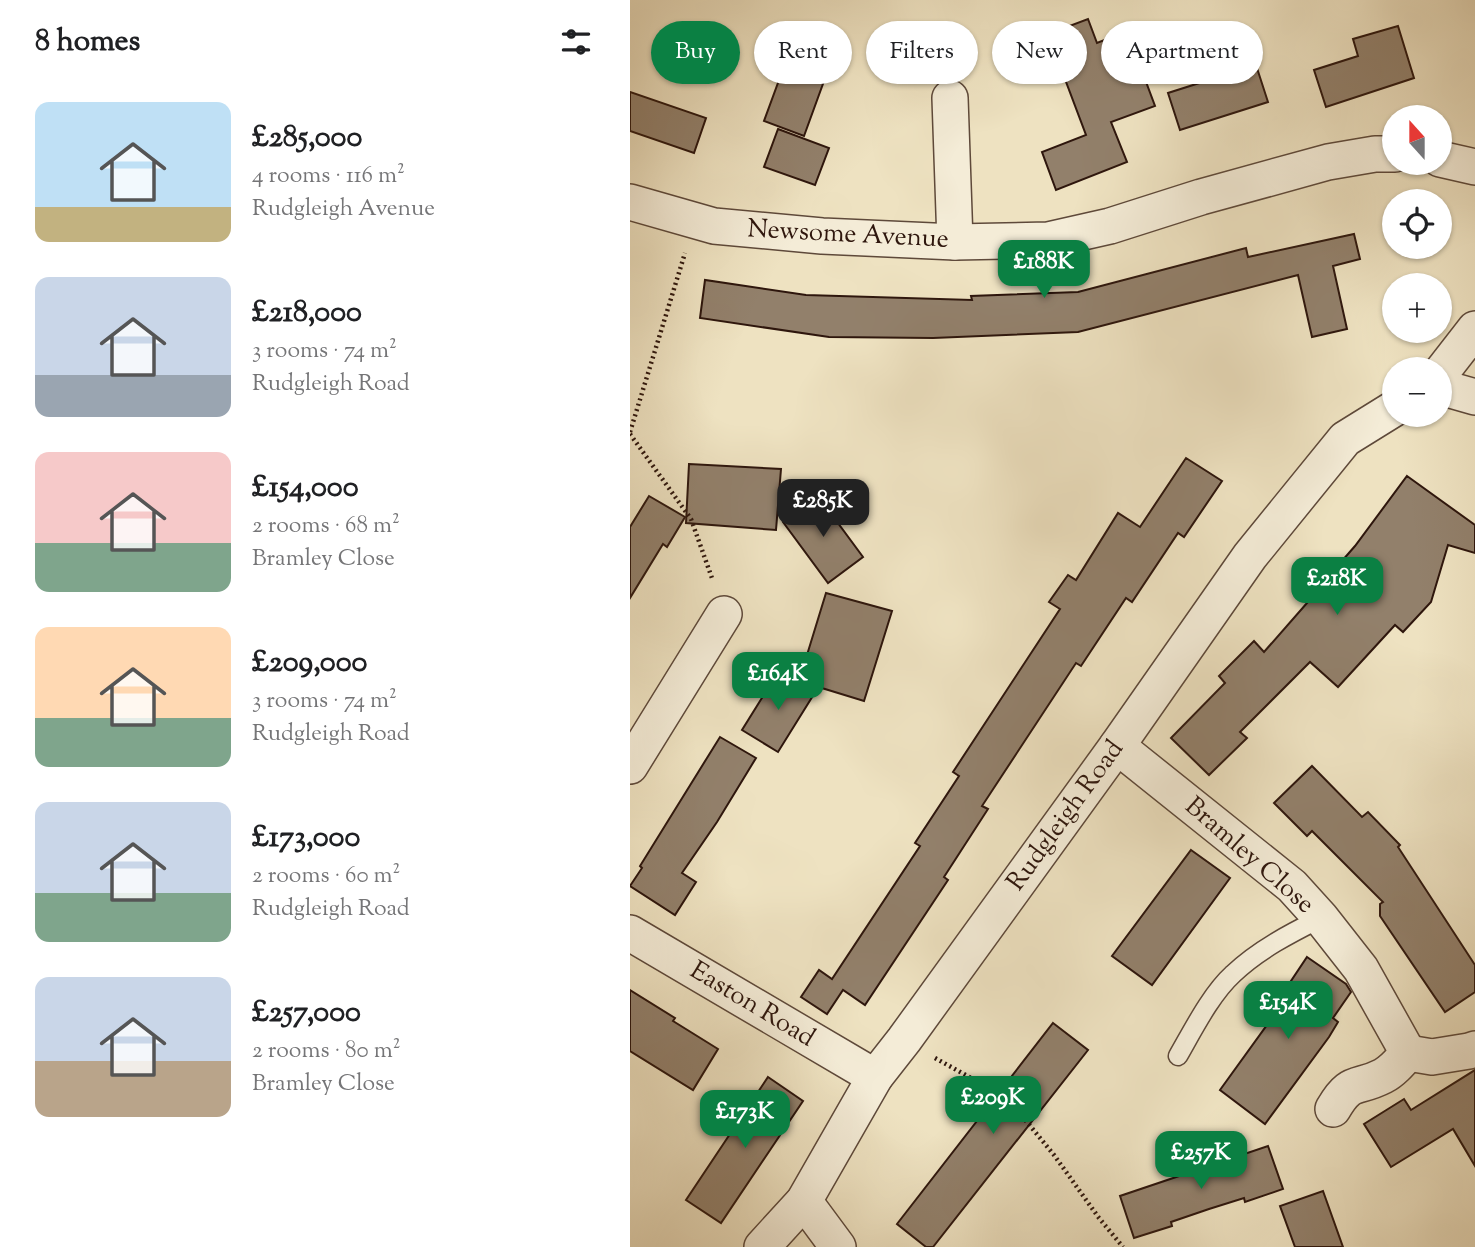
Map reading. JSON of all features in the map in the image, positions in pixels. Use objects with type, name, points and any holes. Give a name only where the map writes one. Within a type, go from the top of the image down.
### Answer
[{"type":"street","points":[[950,98],[955,242]]},
{"type":"street","name":"Newsome Avenue","points":[[630,202],[714,226],[822,236],[955,242],[1048,240],[1110,226],[1214,193],[1328,162],[1382,154]]},
{"type":"street","points":[[1452,162],[1475,167]]},
{"type":"street","points":[[1452,359],[1475,329]]},
{"type":"street","points":[[1452,390],[1475,397]]},
{"type":"street","name":"Rudgleigh Road","points":[[762,1247],[804,1201],[875,1077],[1117,746],[1250,556],[1345,439],[1382,416]]},
{"type":"street","points":[[630,766],[724,614]]},
{"type":"street","name":"Bramley Close","points":[[1117,746],[1292,886],[1361,969],[1408,1053]]},
{"type":"street","name":"Easton Road","points":[[630,933],[875,1077]]},
{"type":"street","points":[[1332,1109],[1348,1088],[1383,1076],[1395,1068],[1408,1053],[1432,1057],[1475,1049]]},
{"type":"street","points":[[804,1201],[838,1247]]},
{"type":"lane","points":[[1178,1056],[1208,1005],[1231,975],[1269,947],[1321,918]]},
{"type":"path","points":[[714,226],[685,252],[630,433],[691,519],[724,614]]},
{"type":"path","points":[[904,1040],[971,1078],[1022,1116],[1123,1247]]},
{"type":"building","points":[[1088,19],[1097,43],[1101,41],[1101,84],[1147,84],[1155,106],[1111,122],[1127,162],[1056,190],[1042,152],[1086,135],[1067,84],[1087,84],[1087,21],[1083,21]]},
{"type":"building","points":[[1398,26],[1414,78],[1326,107],[1314,70],[1358,56],[1353,39]]},
{"type":"building","points":[[778,84],[823,84],[804,136],[764,121]]},
{"type":"building","points":[[1196,84],[1262,84],[1268,102],[1180,130],[1168,93]]},
{"type":"building","points":[[630,92],[706,118],[694,153],[630,131]]},
{"type":"building","points":[[778,129],[829,148],[815,185],[764,167]]},
{"type":"building","points":[[1354,234],[1360,259],[1333,266],[1347,329],[1312,337],[1298,275],[1078,332],[933,338],[829,337],[700,318],[705,280],[806,295],[972,300],[971,296],[1078,292],[1246,248],[1248,257]]},
{"type":"building","points":[[1186,458],[1222,481],[1184,537],[1178,533],[1132,602],[1126,598],[1081,666],[1076,663],[982,806],[988,809],[944,877],[948,880],[865,1005],[843,990],[827,1014],[801,997],[819,970],[832,979],[920,846],[915,843],[959,776],[953,772],[1060,609],[1049,602],[1068,575],[1076,580],[1118,513],[1140,527]]},
{"type":"building","points":[[689,464],[781,469],[776,530],[686,523]]},
{"type":"building","points":[[1407,476],[1475,525],[1475,553],[1448,545],[1431,602],[1403,632],[1395,625],[1338,687],[1310,662],[1240,732],[1247,738],[1209,775],[1171,738],[1225,683],[1219,676],[1254,641],[1264,652],[1307,603],[1296,593],[1325,560],[1335,569]]},
{"type":"building","points":[[649,496],[685,517],[667,547],[663,544],[630,598],[630,527]]},
{"type":"building","points":[[818,496],[863,557],[828,583],[783,522]]},
{"type":"building","points":[[826,593],[892,611],[864,701],[799,681]]},
{"type":"building","points":[[778,672],[814,694],[778,752],[742,730]]},
{"type":"building","points":[[720,737],[756,758],[682,873],[696,882],[675,915],[630,886]]},
{"type":"building","points":[[1312,766],[1362,817],[1368,812],[1400,845],[1398,847],[1475,965],[1475,992],[1445,1012],[1380,916],[1380,904],[1383,902],[1312,831],[1307,836],[1274,803]]},
{"type":"building","points":[[1191,850],[1230,878],[1152,985],[1112,956]]},
{"type":"building","points":[[1307,957],[1346,984],[1351,992],[1333,1018],[1338,1022],[1329,1037],[1265,1124],[1220,1090],[1290,993],[1285,990]]},
{"type":"building","points":[[630,990],[718,1049],[693,1090],[630,1051]]},
{"type":"building","points":[[1053,1023],[1088,1050],[933,1247],[926,1247],[897,1224]]},
{"type":"building","points":[[1475,1070],[1475,1166],[1453,1129],[1391,1167],[1364,1124],[1404,1099],[1411,1110]]},
{"type":"building","points":[[768,1077],[803,1101],[721,1223],[686,1200]]},
{"type":"building","points":[[1268,1146],[1283,1189],[1245,1202],[1244,1198],[1209,1209],[1171,1222],[1172,1226],[1134,1238],[1120,1196]]},
{"type":"building","points":[[1323,1191],[1343,1247],[1295,1247],[1280,1206]]}]
